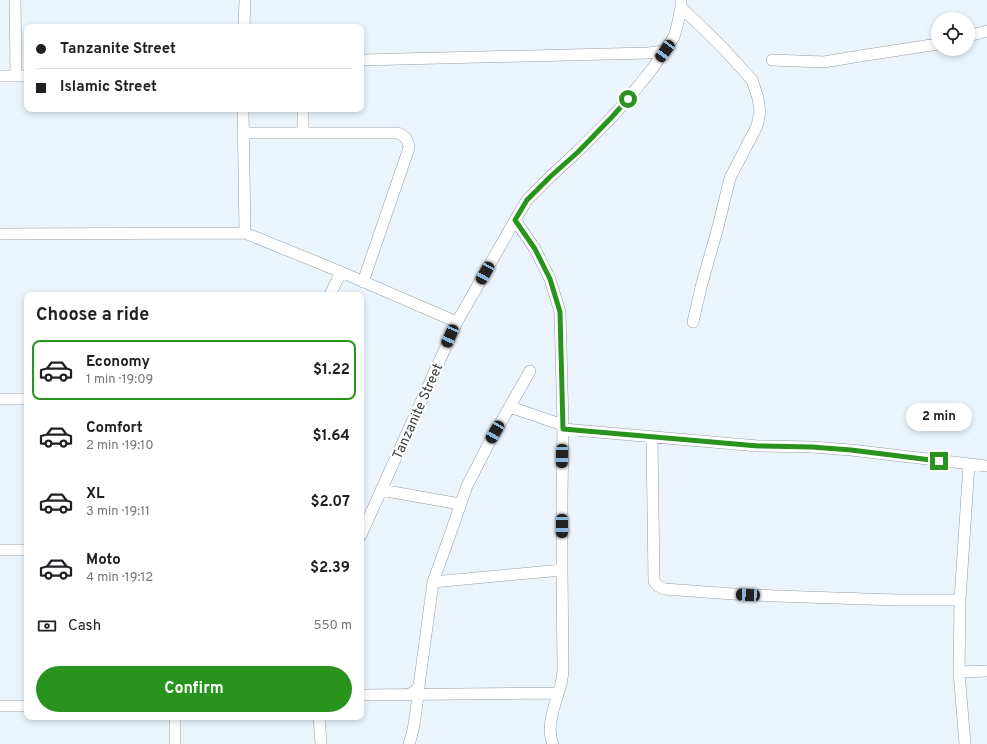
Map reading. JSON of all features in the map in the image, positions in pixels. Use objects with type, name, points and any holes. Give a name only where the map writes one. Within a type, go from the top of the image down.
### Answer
[{"type":"street","points":[[0,76],[22,75],[15,0]]},
{"type":"street","points":[[244,0],[244,24]]},
{"type":"street","points":[[681,4],[752,80],[758,98],[760,112],[757,126],[730,178],[701,286],[693,322]]},
{"type":"street","name":"Tanzanite Street","points":[[364,521],[381,490],[457,322],[527,200],[578,152],[611,118],[643,81],[674,37],[681,4]]},
{"type":"street","points":[[975,34],[987,31]]},
{"type":"street","points":[[772,60],[824,62],[931,45]]},
{"type":"street","points":[[364,60],[648,53],[665,51]]},
{"type":"street","points":[[243,112],[244,233]]},
{"type":"street","points":[[302,133],[303,112]]},
{"type":"street","points":[[243,133],[398,133],[404,136],[408,142],[409,148],[363,282]]},
{"type":"street","points":[[515,220],[535,249],[550,279],[560,312],[563,427],[563,668],[561,684],[550,726],[550,737],[553,744]]},
{"type":"street","points":[[0,234],[244,233],[341,272],[457,322]]},
{"type":"street","points":[[331,292],[341,272]]},
{"type":"street","points":[[408,744],[411,738],[414,723],[414,694],[419,686],[433,582],[467,486],[488,445],[530,371]]},
{"type":"street","points":[[0,399],[24,399]]},
{"type":"street","points":[[510,407],[563,427],[652,437],[758,446],[812,447],[851,450],[987,466]]},
{"type":"street","points":[[652,437],[654,581],[658,586],[664,589],[726,594],[896,600],[960,600]]},
{"type":"street","points":[[965,744],[959,672],[960,600],[969,464]]},
{"type":"street","points":[[381,490],[460,504]]},
{"type":"street","points":[[0,550],[24,550]]},
{"type":"street","points":[[433,582],[562,570]]},
{"type":"street","points":[[959,672],[987,671]]},
{"type":"street","points":[[364,695],[558,693]]},
{"type":"street","points":[[0,706],[24,706]]},
{"type":"street","points":[[175,720],[175,744]]},
{"type":"street","points":[[319,720],[321,744]]},
{"type":"route","points":[[628,99],[578,152],[527,200],[515,220],[535,249],[550,279],[560,312],[563,429],[758,446],[812,447],[851,450],[939,461]]}]
